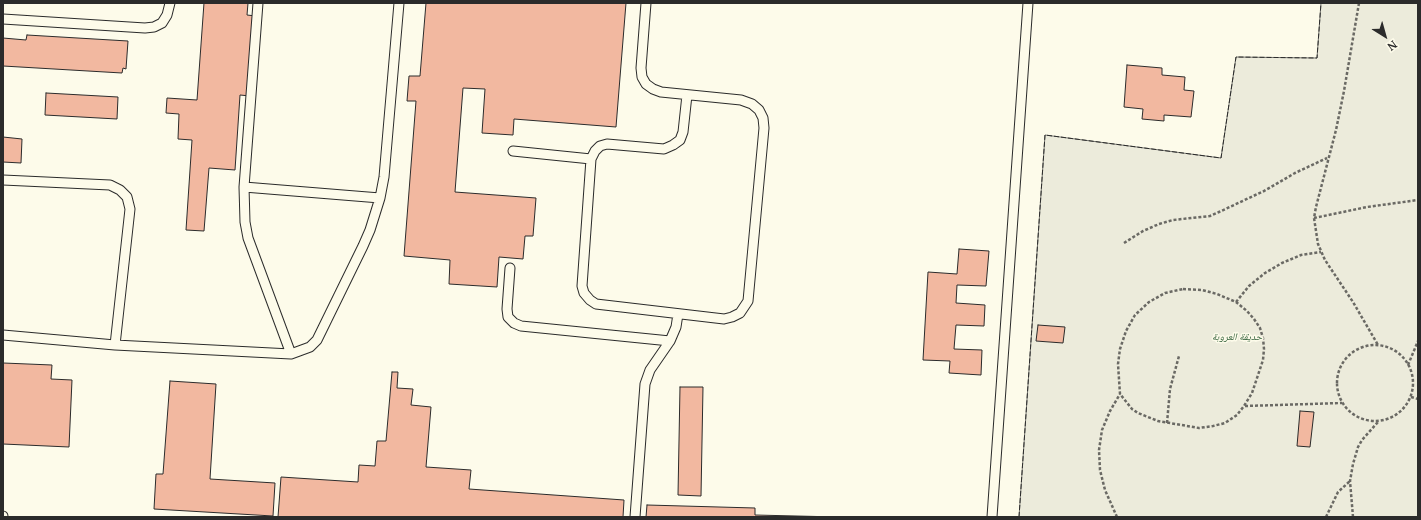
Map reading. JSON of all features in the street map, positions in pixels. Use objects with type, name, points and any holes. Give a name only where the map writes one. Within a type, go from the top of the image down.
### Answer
[{"type":"lane","points":[[3,19],[145,28],[154,27],[162,22],[167,15],[170,3]]},
{"type":"lane","points":[[258,3],[244,187],[244,205],[248,238],[291,354]]},
{"type":"lane","points":[[3,335],[115,346],[291,354],[310,347],[318,340],[365,241],[380,198],[384,177],[399,3]]},
{"type":"lane","points":[[646,3],[641,68],[642,76],[646,84],[661,92],[741,100],[752,104],[763,118],[764,128],[748,301],[740,313],[732,317],[724,318],[596,304],[584,293],[582,286],[591,159],[594,151],[600,146],[607,144],[664,149],[673,145],[680,140],[683,132],[687,95]]},
{"type":"lane","points":[[992,517],[1028,3]]},
{"type":"lane","points":[[513,151],[591,159]]},
{"type":"lane","points":[[3,180],[110,185],[120,190],[127,197],[130,209],[115,346]]},
{"type":"lane","points":[[244,187],[380,198]]},
{"type":"lane","points":[[510,268],[507,309],[508,317],[514,323],[521,326],[670,341]]},
{"type":"lane","points":[[635,517],[645,384],[650,370],[670,341],[676,327],[678,314]]},
{"type":"path","points":[[1359,3],[1336,130],[1314,218],[1321,252],[1378,345]]},
{"type":"path","points":[[1124,243],[1142,231],[1159,224],[1173,220],[1210,216],[1264,191],[1295,173],[1328,158]]},
{"type":"path","points":[[1314,218],[1367,207],[1418,200]]},
{"type":"path","points":[[1236,302],[1249,286],[1282,263],[1301,256],[1321,252]]},
{"type":"path","points":[[1117,517],[1110,505],[1103,483],[1100,470],[1099,450],[1102,430],[1110,411],[1120,394],[1118,364],[1120,349],[1126,331],[1135,315],[1149,302],[1165,293],[1183,289],[1202,290],[1217,294],[1236,302],[1247,311],[1260,328],[1264,349],[1263,360],[1252,393],[1237,415],[1225,423],[1200,428],[1167,423],[1138,414],[1120,394]]},
{"type":"path","points":[[1408,365],[1418,341]]},
{"type":"path","points":[[1378,345],[1390,348],[1400,355],[1408,365],[1412,375],[1413,386],[1411,397],[1403,409],[1392,417],[1378,421],[1368,421],[1357,418],[1348,411],[1342,403],[1338,392],[1337,380],[1340,369],[1346,358],[1355,351],[1366,346],[1378,345]]},
{"type":"path","points":[[1167,423],[1170,389],[1179,356]]},
{"type":"path","points":[[1411,397],[1418,399]]},
{"type":"path","points":[[1244,406],[1342,403]]},
{"type":"path","points":[[1353,517],[1350,481],[1352,464],[1358,447],[1378,421]]},
{"type":"path","points":[[1326,517],[1338,492],[1350,481]]},
{"type":"green space","name":"حديقة العروبة","points":[[1321,3],[1418,3],[1418,517],[1019,517],[1045,135],[1221,158],[1236,57],[1317,58]]},
{"type":"building","points":[[204,3],[248,3],[247,15],[256,16],[250,96],[240,95],[235,170],[209,168],[204,231],[186,230],[192,140],[178,139],[179,114],[166,113],[167,98],[197,100]]},
{"type":"building","points":[[426,3],[626,3],[616,127],[514,119],[513,135],[482,133],[485,89],[463,88],[455,192],[536,198],[533,236],[525,236],[523,259],[499,257],[497,287],[449,284],[450,260],[404,256],[416,101],[407,101],[409,76],[420,76]]},
{"type":"building","points":[[27,35],[128,41],[126,69],[123,68],[122,73],[3,66],[3,38],[26,40]]},
{"type":"building","points":[[1127,65],[1162,68],[1162,75],[1185,77],[1184,90],[1194,91],[1191,117],[1164,115],[1164,121],[1142,119],[1143,109],[1124,107]]},
{"type":"building","points":[[46,93],[118,97],[117,119],[45,115]]},
{"type":"building","points":[[3,137],[22,139],[21,163],[3,162]]},
{"type":"building","points":[[959,249],[989,251],[986,286],[957,285],[956,303],[985,305],[984,326],[956,325],[954,349],[982,350],[981,375],[949,373],[950,361],[923,360],[928,272],[957,274]]},
{"type":"building","points":[[1038,325],[1065,327],[1063,343],[1036,341]]},
{"type":"building","points":[[3,363],[52,365],[51,379],[72,380],[69,447],[3,444]]},
{"type":"building","points":[[392,372],[398,372],[397,388],[413,389],[411,405],[431,407],[426,467],[471,470],[469,489],[624,500],[623,517],[278,517],[281,477],[358,482],[359,465],[375,466],[377,441],[386,441]]},
{"type":"building","points":[[170,381],[216,384],[210,479],[275,483],[273,516],[154,509],[156,474],[163,474]]},
{"type":"building","points":[[680,387],[703,387],[701,496],[678,495]]},
{"type":"building","points":[[1300,411],[1314,412],[1310,447],[1297,446]]},
{"type":"building","points":[[647,505],[755,508],[755,515],[838,517],[646,517]]},
{"type":"fence","points":[[1019,517],[1045,135],[1221,158],[1236,57],[1317,58],[1321,3]]}]
